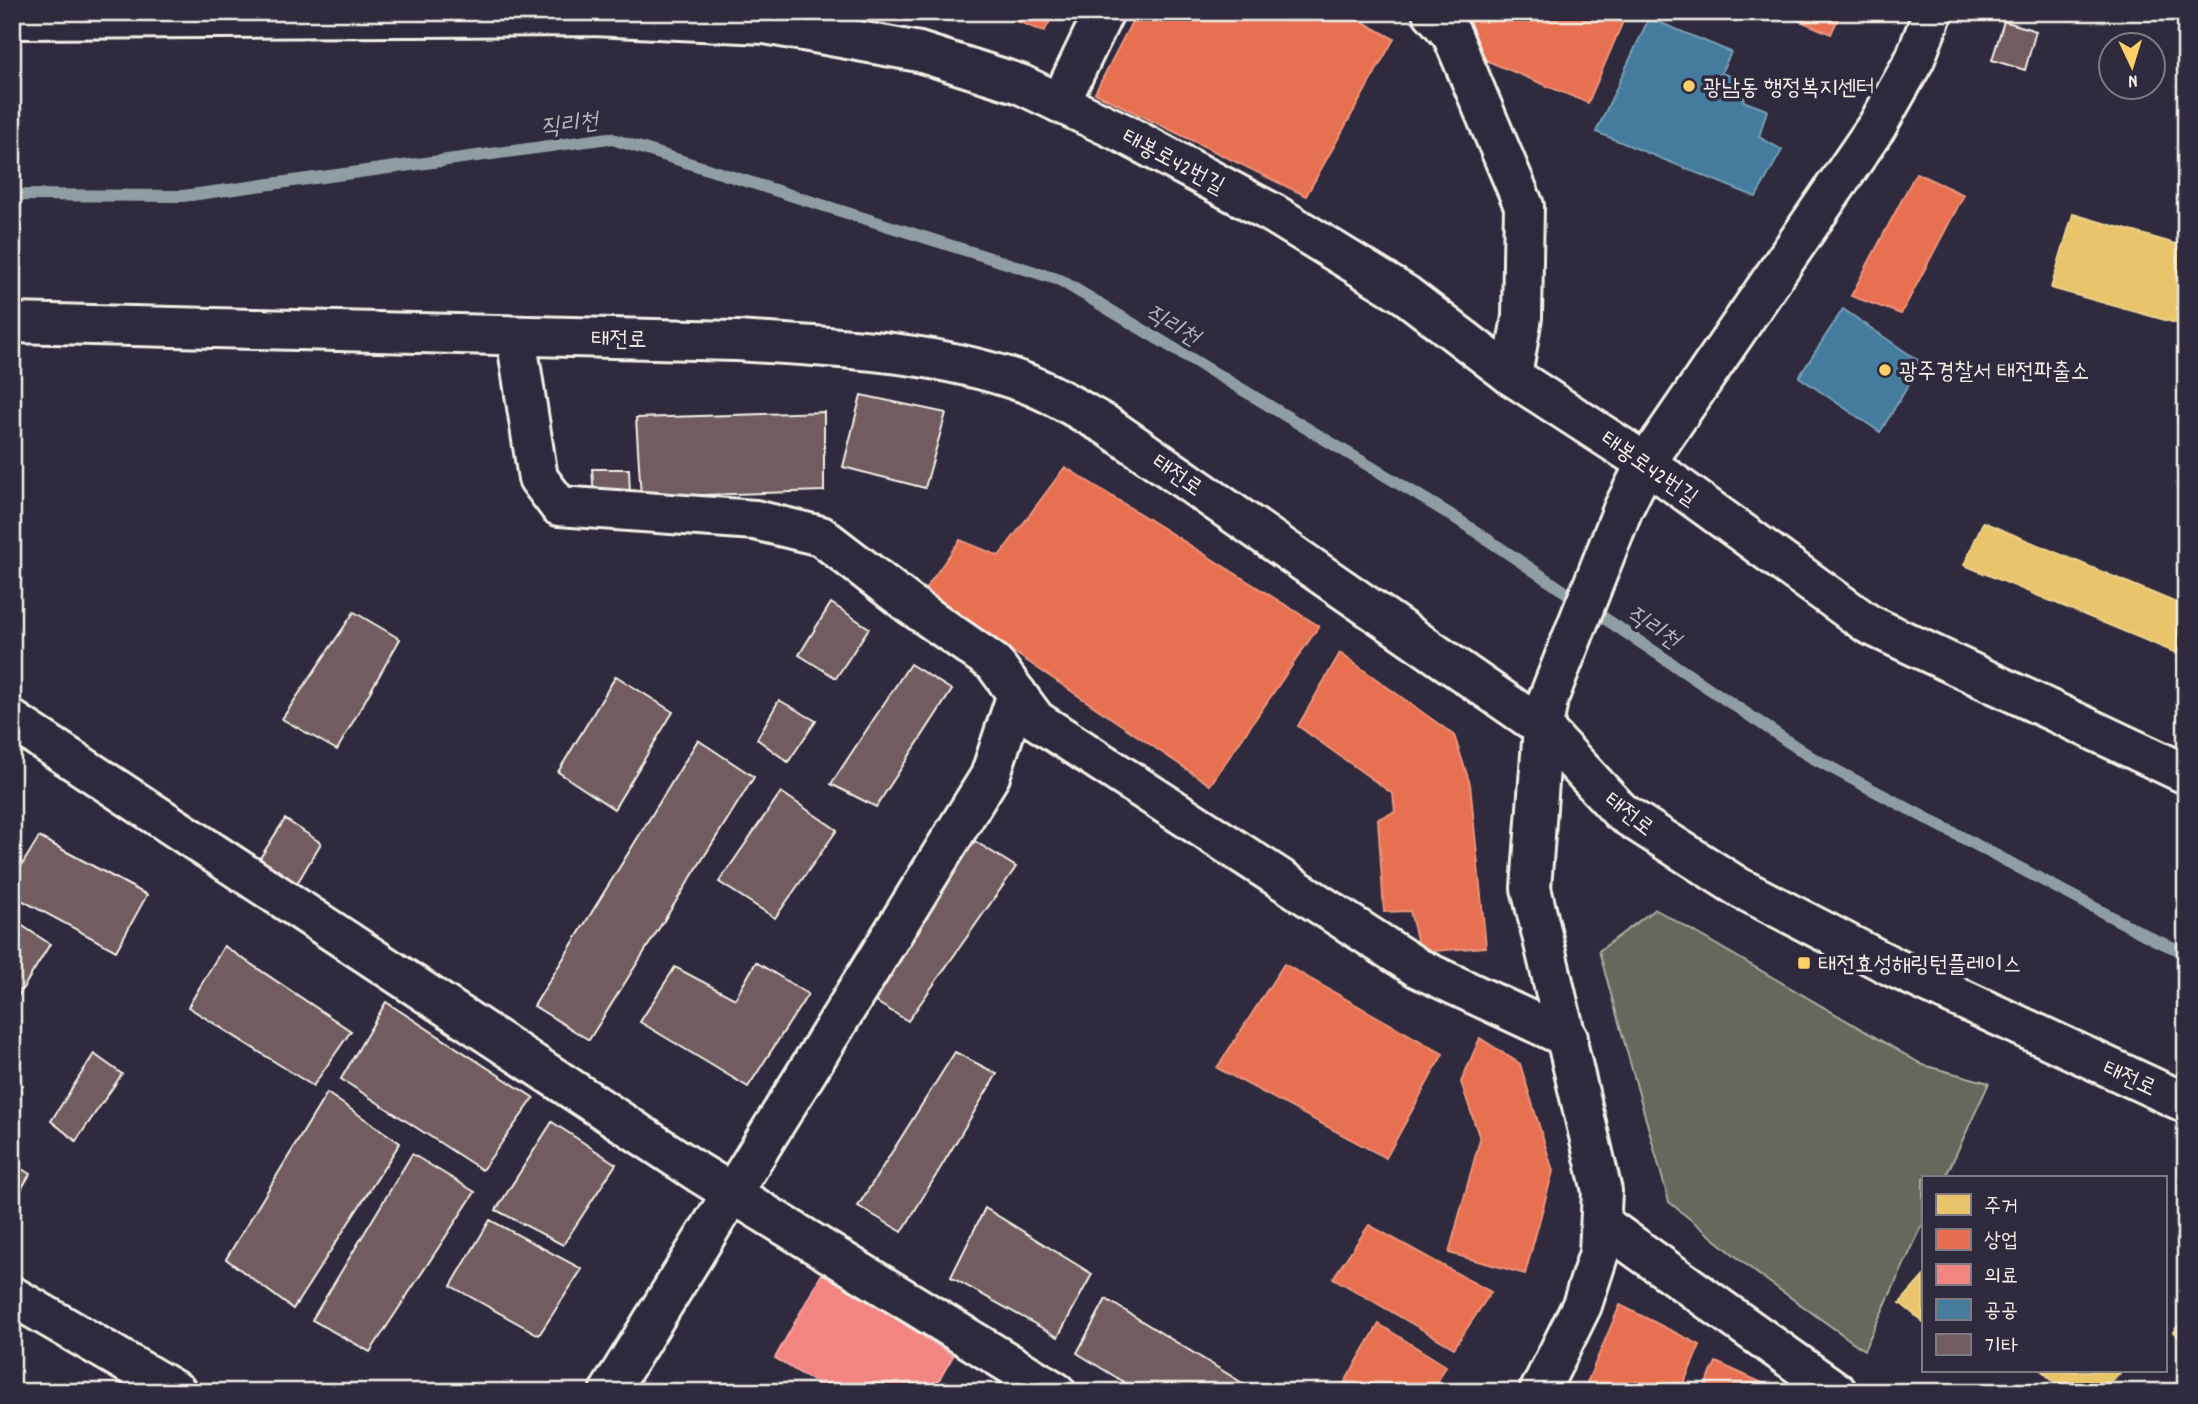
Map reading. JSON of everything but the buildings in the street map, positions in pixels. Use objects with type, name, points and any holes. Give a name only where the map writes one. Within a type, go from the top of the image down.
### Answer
[{"type":"street","points":[[1060,103],[1104,12]]},
{"type":"street","points":[[1432,12],[1452,35],[1524,205],[1522,317],[1512,376]]},
{"type":"street","points":[[1539,1392],[1582,1305],[1599,1253],[1602,1191],[1531,888],[1546,714],[1623,509],[1646,463],[1877,126],[1914,59],[1933,12]]},
{"type":"street","name":"태봉로42번길","points":[[12,19],[593,16],[765,24],[919,52],[1020,84],[1204,175],[1335,249],[1406,295],[1512,376],[1646,463],[1868,624],[2186,774]]},
{"type":"street","name":"태전로","points":[[12,323],[736,341],[821,346],[931,359],[983,369],[1029,384],[1106,425],[1546,714],[1621,812],[1740,888],[1893,967],[2186,1103]]},
{"type":"street","points":[[516,336],[538,478],[559,506],[755,520],[821,536],[912,606],[994,663],[1036,720],[1418,968],[1568,1038]]},
{"type":"street","points":[[609,1392],[990,776],[1017,694]]},
{"type":"street","points":[[12,720],[733,1194],[1056,1392]]},
{"type":"street","points":[[1601,1223],[1837,1392]]},
{"type":"street","points":[[12,1296],[177,1392]]},
{"type":"green space","points":[[1655,909],[1923,1065],[1989,1083],[1946,1176],[1922,1176],[1922,1226],[1864,1350],[1755,1272],[1669,1202],[1599,951]]},
{"type":"waterway","name":"직리천","points":[[12,195],[183,196],[609,138],[1060,280],[1451,515],[1811,757],[2155,940],[2186,953]]},
{"type":"place","name":"광남동 행정복지센터","points":[[1689,86]]},
{"type":"place","name":"광주경찰서 태전파출소","points":[[1885,370]]},
{"type":"place","name":"태전효성해링턴플레이스","points":[[1804,963]]}]
